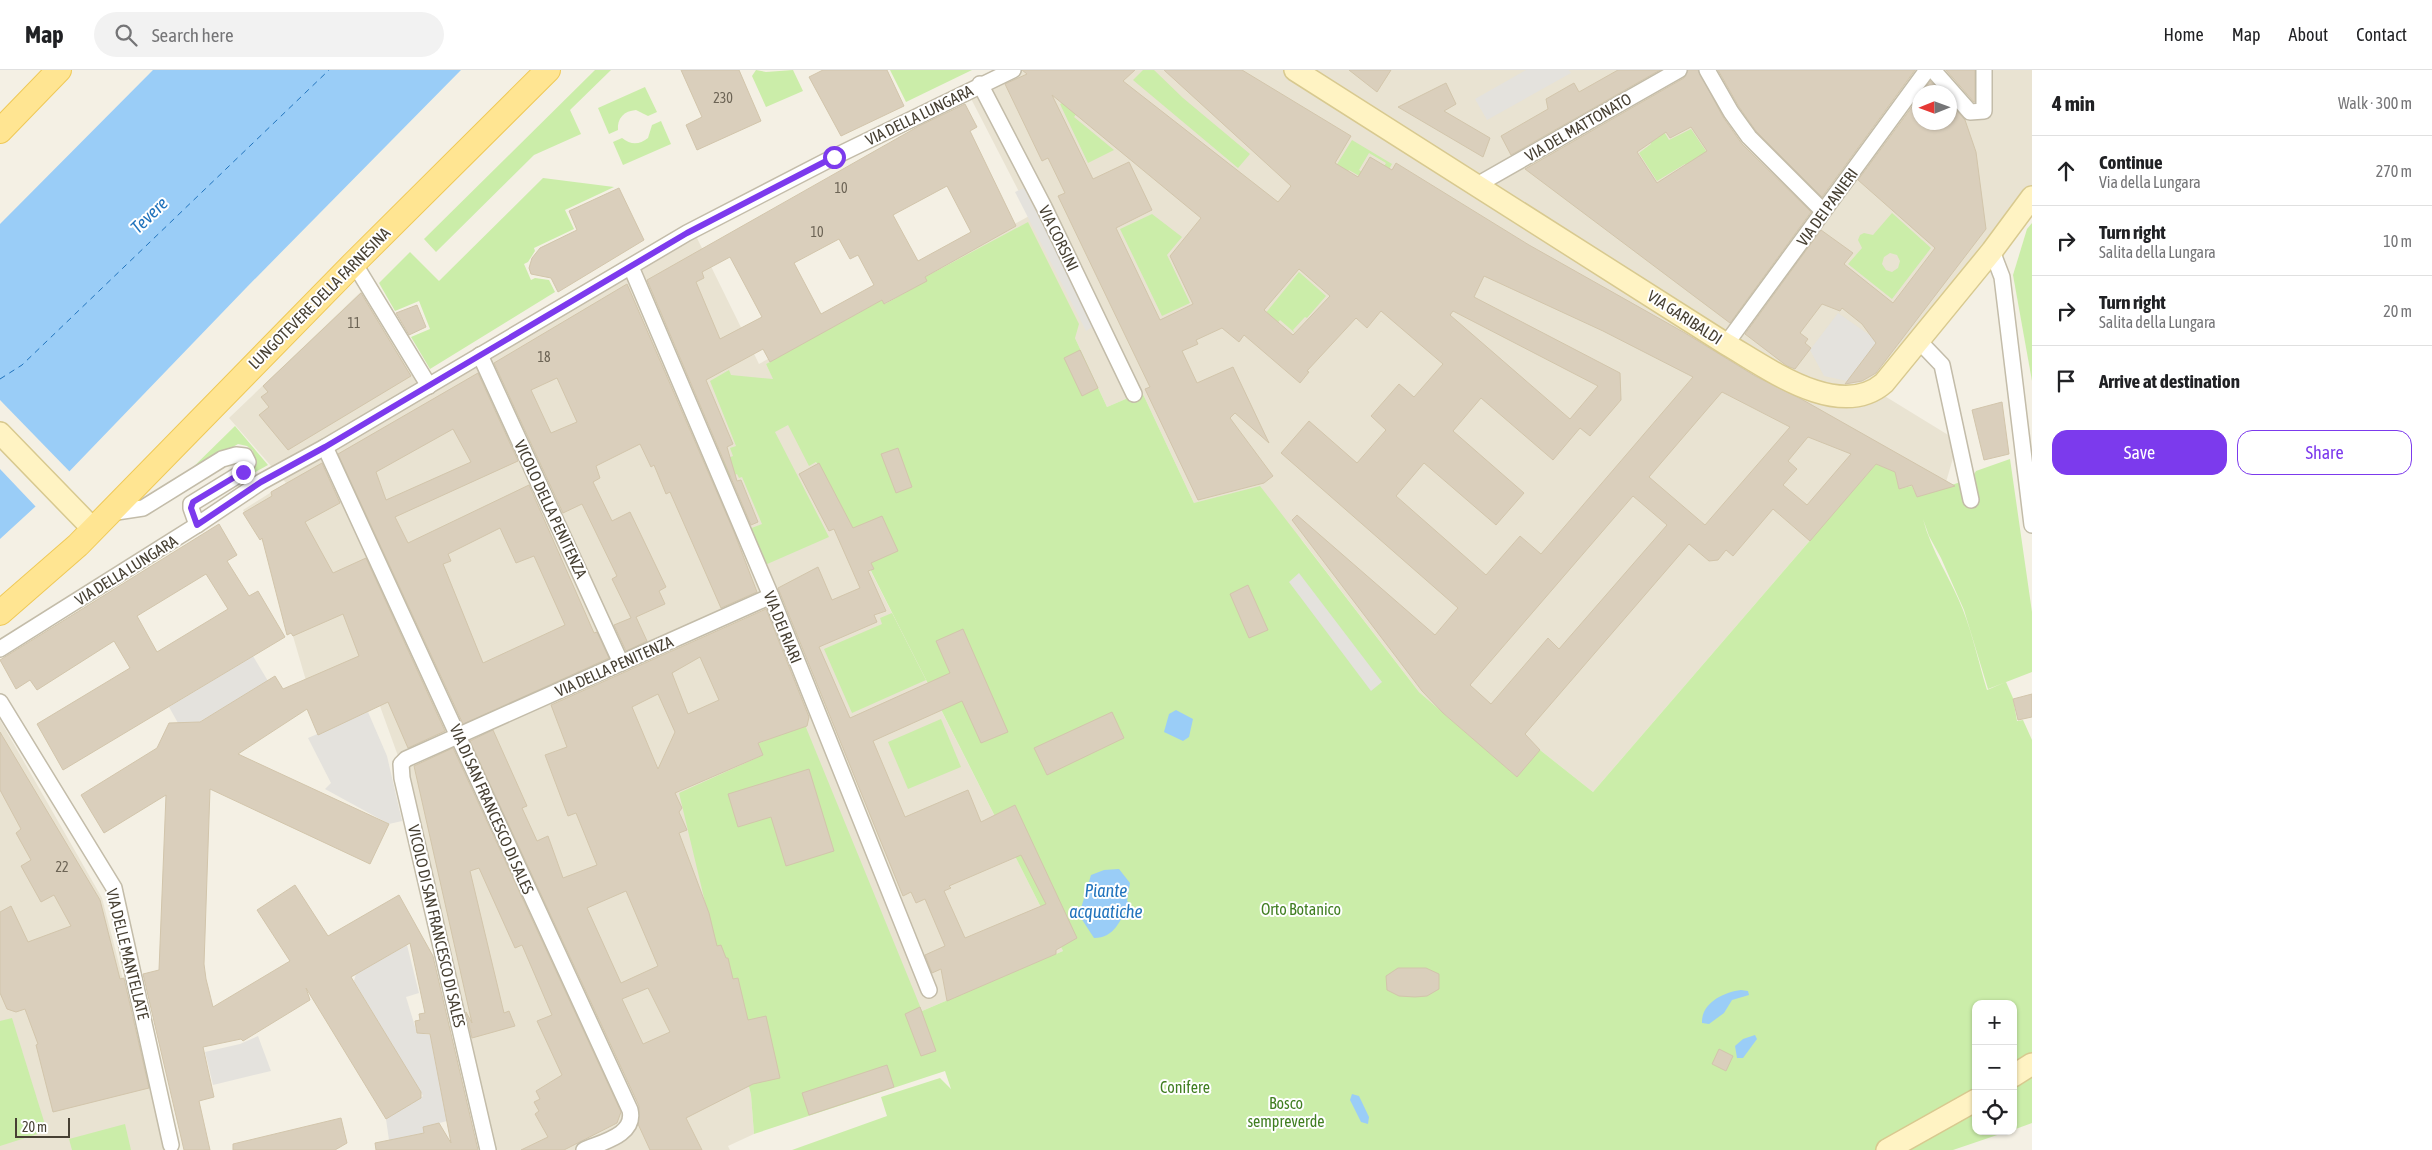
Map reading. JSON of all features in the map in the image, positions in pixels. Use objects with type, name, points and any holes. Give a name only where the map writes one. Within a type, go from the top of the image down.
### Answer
[{"type":"main road","points":[[0,131],[59,70]]},
{"type":"main road","name":"LUNGOTEVERE DELLA FARNESINA","points":[[0,613],[43,578],[354,263],[548,70]]},
{"type":"street","name":"VIA DELLA LUNGARA","points":[[0,649],[217,512],[254,496],[285,479],[325,447],[687,233],[980,84],[1013,70]]},
{"type":"street","name":"VIA GARIBALDI","points":[[1295,70],[1726,344],[1791,382],[1817,392],[1854,396],[1875,390],[1891,375],[1992,251],[2032,196]]},
{"type":"street","points":[[1707,70],[1731,112],[1749,137],[1823,211]]},
{"type":"street","name":"VIA DEI PANIERI","points":[[1726,344],[1927,70]]},
{"type":"street","points":[[1933,70],[1970,112],[1984,111],[1984,70]]},
{"type":"street","name":"VIA DEL MATTONATO","points":[[1477,185],[1673,71]]},
{"type":"street","name":"VIA CORSINI","points":[[980,84],[1044,207],[1134,394]]},
{"type":"street","points":[[1992,251],[2002,277],[2032,525]]},
{"type":"street","points":[[354,263],[429,386]]},
{"type":"street","name":"VIA DEI RIARI","points":[[631,267],[771,596],[929,990]]},
{"type":"street","points":[[1918,340],[1942,365],[1971,500]]},
{"type":"street","name":"VICOLO DELLA PENITENZA","points":[[480,355],[621,663]]},
{"type":"street","points":[[0,433],[74,509],[99,521],[144,508],[222,459],[236,455],[245,456],[248,462],[243,472],[192,504],[191,508],[197,525]]},
{"type":"street","name":"VIA DI SAN FRANCESCO DI SALES","points":[[325,447],[630,1110],[630,1124],[625,1131],[584,1150]]},
{"type":"street","name":"VIA DELLA PENITENZA","points":[[458,735],[771,596]]},
{"type":"street","name":"VIA DELLE MANTELLATE","points":[[0,702],[114,888],[172,1145]]},
{"type":"street","name":"VICOLO DI SAN FRANCESCO DI SALES","points":[[458,735],[406,759],[401,769],[488,1150]]},
{"type":"street","points":[[2017,1073],[2032,1064]]},
{"type":"street","points":[[1887,1150],[1972,1102]]},
{"type":"shaded area","points":[[993,70],[2032,70],[2032,197],[1883,395],[1958,441],[1944,489],[1917,497],[1899,489],[1875,465],[1593,792],[1540,750],[1517,777],[1419,692],[1302,540],[1194,503],[1142,392],[1107,407],[1075,338],[1028,223],[925,277],[927,281],[766,364],[1063,951],[922,1011],[762,756],[709,913],[751,1095],[754,1134],[728,1146],[730,1150],[485,1150],[398,756],[368,673],[312,701],[268,551],[243,510],[286,483],[229,418],[372,281],[430,381],[696,236],[759,364],[1031,215],[965,87]]},
{"type":"shaded area","points":[[1526,70],[1569,70],[1571,73],[1487,120],[1475,99]]},
{"type":"shaded area","points":[[1024,188],[1094,326],[1086,331],[1015,192]]},
{"type":"shaded area","points":[[1838,313],[1878,341],[1847,381],[1824,376],[1810,350]]},
{"type":"shaded area","points":[[1299,573],[1382,682],[1371,691],[1289,582]]},
{"type":"shaded area","points":[[253,656],[268,681],[199,722],[178,723],[169,707]]},
{"type":"shaded area","points":[[368,712],[387,756],[402,821],[389,824],[325,789],[331,783],[308,738]]},
{"type":"shaded area","points":[[0,720],[102,898],[167,1150],[0,1150]]},
{"type":"shaded area","points":[[407,945],[419,993],[406,997],[417,1033],[430,1035],[447,1121],[424,1127],[424,1133],[389,1140],[386,1119],[423,1096],[354,981],[356,974]]},
{"type":"shaded area","points":[[258,1036],[271,1071],[213,1085],[205,1052],[240,1044]]},
{"type":"green space","points":[[595,70],[611,70],[570,110],[581,134],[534,155],[436,252],[424,239]]},
{"type":"green space","points":[[756,70],[766,72],[793,70],[803,91],[766,107],[752,76]]},
{"type":"green space","points":[[890,70],[972,70],[906,102]]},
{"type":"green space","points":[[1143,70],[1154,70],[1183,98],[1250,154],[1238,168],[1133,80]]},
{"type":"green space","points":[[1099,86],[1074,117],[1114,150],[1088,163],[1060,104]]},
{"type":"green space","points":[[645,87],[657,112],[648,116],[636,110],[628,112],[620,119],[618,130],[609,134],[598,108]]},
{"type":"green space","points":[[661,121],[671,144],[623,165],[613,142],[622,138],[632,143],[641,142],[648,138],[652,125]]},
{"type":"green space","points":[[1691,129],[1714,163],[1693,177],[1685,164],[1657,181],[1639,153],[1651,144],[1648,139],[1663,130],[1669,140]]},
{"type":"green space","points":[[1352,140],[1392,164],[1388,171],[1383,168],[1386,163],[1369,153],[1359,170],[1364,173],[1361,177],[1349,170],[1337,189],[1326,182]]},
{"type":"green space","points":[[543,178],[614,187],[565,210],[574,229],[534,248],[535,251],[528,262],[524,264],[531,280],[535,278],[549,280],[555,292],[430,369],[411,337],[430,329],[419,301],[395,311],[379,283],[410,252],[439,281]]},
{"type":"green space","points":[[1892,213],[1931,248],[1892,299],[1848,264],[1862,248],[1858,240],[1860,235],[1864,233],[1873,235]],"holes":[[[1890,253],[1897,255],[1900,261],[1898,268],[1892,272],[1886,270],[1882,264],[1884,257]]]},
{"type":"green space","points":[[1152,214],[1182,237],[1167,255],[1190,303],[1162,316],[1120,229]]},
{"type":"green space","name":"Orto Botanico","points":[[1028,222],[1079,324],[1075,338],[1107,407],[1142,392],[1194,503],[1260,486],[1419,692],[1516,776],[1540,750],[1593,792],[1876,464],[1895,472],[1899,489],[1912,486],[1917,497],[1972,478],[1976,471],[2010,459],[2032,612],[2032,672],[2006,682],[2013,698],[2017,721],[2023,720],[2032,740],[2032,1123],[2017,1129],[2017,1000],[1972,1000],[1972,1135],[1997,1135],[1953,1150],[792,1150],[887,1116],[881,1097],[940,1078],[951,1089],[945,1071],[754,1134],[751,1095],[679,793],[761,756],[757,744],[805,725],[922,1011],[1063,951],[816,462],[809,466],[788,425],[775,432],[829,537],[765,565],[749,529],[762,524],[742,477],[739,478],[737,474],[728,478],[721,461],[733,456],[730,448],[736,446],[710,381],[729,370],[731,375],[773,379],[766,364],[882,300],[885,304],[926,281],[925,277]],"holes":[[[1923,519],[1929,536],[1964,610],[1988,689],[2005,683],[1987,690],[1963,610],[1936,554],[1931,542]]]},
{"type":"green space","points":[[2032,223],[2032,381],[2013,275],[2027,229]]},
{"type":"green space","points":[[1299,272],[1326,296],[1307,318],[1305,317],[1293,330],[1295,333],[1280,320],[1259,344],[1248,335]]},
{"type":"green space","points":[[235,426],[268,465],[250,475],[254,467],[253,451],[247,446],[238,444],[183,477]]},
{"type":"green space","points":[[892,613],[926,680],[852,713],[824,649],[882,624],[880,618]]},
{"type":"green space","points":[[941,719],[961,767],[908,789],[888,742]]},
{"type":"green space","points":[[12,1018],[47,1131],[0,1146],[0,1021]]},
{"type":"green space","points":[[125,1124],[131,1150],[72,1150],[69,1139]]},
{"type":"water","name":"Tevere","points":[[153,70],[461,70],[246,288],[36,506],[0,539],[0,224]]},
{"type":"water","points":[[1176,710],[1193,719],[1189,737],[1183,741],[1164,732],[1169,714]]},
{"type":"water","name":"Piante acquatiche","points":[[1119,869],[1130,883],[1127,901],[1130,903],[1120,922],[1112,931],[1107,935],[1094,938],[1079,915],[1091,875],[1104,870]]},
{"type":"water","points":[[1741,990],[1748,991],[1749,995],[1732,1000],[1724,1013],[1709,1024],[1702,1023],[1705,1010],[1709,1004],[1721,996]]},
{"type":"water","points":[[1755,1035],[1757,1039],[1743,1058],[1737,1058],[1735,1046],[1743,1039]]},
{"type":"water","points":[[1352,1094],[1359,1096],[1369,1117],[1368,1124],[1361,1122],[1350,1100]]},
{"type":"pier","points":[[0,400],[71,473],[37,508],[0,469]]},
{"type":"building","points":[[681,70],[739,70],[761,121],[697,150],[686,125],[702,117]]},
{"type":"building","points":[[823,70],[887,70],[904,106],[841,136],[809,77]]},
{"type":"building","points":[[1022,70],[1135,70],[1123,81],[1278,202],[1291,186],[1164,70],[1242,70],[1351,136],[1335,163],[1358,177],[1370,157],[1392,170],[1396,163],[1529,245],[1685,333],[1755,376],[1803,400],[1955,486],[1917,497],[1912,485],[1899,489],[1895,472],[1876,464],[1810,541],[1773,509],[1733,556],[1726,550],[1718,560],[1709,561],[1689,544],[1525,734],[1540,750],[1517,777],[1443,713],[1422,691],[1292,520],[1297,515],[1435,635],[1458,608],[1281,453],[1309,421],[1357,463],[1386,430],[1371,416],[1399,384],[1414,397],[1443,364],[1381,311],[1367,328],[1356,318],[1307,371],[1309,372],[1300,383],[1244,335],[1239,342],[1222,328],[1196,340],[1198,344],[1182,351],[1197,383],[1233,367],[1269,443],[1235,413],[1230,418],[1273,476],[1264,483],[1198,500],[1145,389],[1150,387],[1058,196],[1065,193],[1048,158],[1042,161],[1005,84],[1027,74]],"holes":[[[1052,95],[1201,218],[1170,256],[1193,304],[1160,320],[1116,228],[1152,210],[1129,162],[1093,179]],[[1299,269],[1330,296],[1293,335],[1264,310]],[[1484,276],[1603,331],[1693,377],[1541,554],[1520,536],[1486,575],[1396,496],[1424,463],[1496,525],[1524,493],[1453,431],[1481,398],[1553,460],[1580,428],[1590,436],[1621,400],[1620,373],[1474,297]],[[1453,311],[1598,386],[1570,419],[1450,315]],[[1722,392],[1790,427],[1705,525],[1649,477]],[[1808,437],[1851,454],[1807,505],[1783,485],[1797,469],[1788,461]],[[1633,496],[1667,525],[1559,649],[1548,638],[1491,704],[1470,685]]]},
{"type":"building","points":[[1349,70],[1391,70],[1377,92]]},
{"type":"building","points":[[1618,70],[1660,70],[1511,155],[1501,136],[1548,109],[1546,99],[1574,83],[1579,92]]},
{"type":"building","points":[[1688,70],[1698,70],[1723,117],[1742,144],[1811,212],[1730,323],[1525,169],[1684,78]],"holes":[[[1691,127],[1707,151],[1657,183],[1637,152],[1666,132],[1670,138]]]},
{"type":"building","points":[[1718,70],[1915,70],[1822,197],[1756,131],[1739,107]]},
{"type":"building","points":[[1946,70],[1975,70],[1975,102],[1974,102]]},
{"type":"building","points":[[1446,83],[1456,104],[1444,111],[1490,138],[1483,157],[1398,107]]},
{"type":"building","points":[[965,104],[977,127],[970,131],[1016,226],[925,277],[927,281],[884,304],[882,300],[770,362],[763,349],[706,380],[733,444],[727,447],[737,481],[741,480],[758,522],[751,525],[647,280],[919,126]],"holes":[[[947,186],[971,232],[918,261],[893,215]],[[839,239],[850,259],[858,255],[874,285],[821,314],[794,263]],[[730,257],[762,317],[720,339],[696,282],[704,278],[702,272]]]},
{"type":"building","points":[[1912,107],[1912,130],[1957,130],[1957,111],[1965,120],[1976,152],[1986,229],[1876,373],[1862,381],[1845,384],[1876,343],[1862,324],[1842,308],[1840,311],[1822,304],[1800,333],[1808,339],[1805,343],[1811,348],[1795,369],[1787,366],[1745,334],[1821,230],[1853,253],[1844,264],[1893,303],[1935,248],[1858,180]]},
{"type":"building","points":[[619,188],[644,240],[558,292],[551,278],[531,274],[529,268],[532,258],[540,248],[577,230],[569,211]]},
{"type":"building","points":[[627,284],[734,532],[757,592],[721,608],[670,492],[666,494],[654,465],[651,467],[640,444],[596,466],[600,478],[593,482],[612,521],[630,512],[666,587],[659,591],[665,604],[636,617],[647,641],[626,651],[614,625],[631,618],[612,579],[617,576],[582,504],[563,513],[494,363]],"holes":[[[557,378],[577,422],[551,433],[531,390]]]},
{"type":"building","points":[[361,293],[411,376],[288,450],[259,415],[269,407],[261,397],[268,392],[263,386]]},
{"type":"building","points":[[417,305],[426,327],[409,335],[396,313]]},
{"type":"building","points":[[1080,350],[1098,388],[1082,396],[1064,358]]},
{"type":"building","points":[[478,373],[518,461],[395,517],[408,543],[529,485],[594,633],[597,632],[609,658],[463,724],[338,454]],"holes":[[[453,429],[471,462],[386,500],[376,472]],[[500,528],[516,563],[534,556],[565,625],[483,663],[443,564],[451,561],[448,554]]]},
{"type":"building","points":[[2002,402],[2009,454],[1984,460],[1972,410]]},
{"type":"building","points":[[898,448],[912,487],[896,493],[881,454]]},
{"type":"building","points":[[322,463],[340,503],[305,522],[333,573],[366,558],[445,731],[408,748],[388,702],[318,735],[307,709],[238,754],[389,824],[370,864],[210,789],[204,964],[206,979],[213,1007],[290,961],[257,910],[295,885],[328,936],[399,895],[433,956],[478,1150],[376,1150],[375,1143],[424,1133],[423,1127],[439,1123],[451,1143],[430,1034],[417,1033],[415,1021],[420,1020],[419,1014],[425,1013],[410,943],[351,977],[421,1092],[421,1098],[386,1119],[306,988],[310,1000],[243,1041],[241,1039],[203,1047],[214,1097],[199,1101],[210,1150],[184,1150],[143,974],[159,970],[166,795],[104,833],[81,795],[157,748],[169,723],[200,722],[275,676],[283,689],[359,656],[343,614],[293,636],[291,633],[287,635],[262,538],[260,540],[243,513],[272,496],[271,492]]},
{"type":"building","points":[[819,463],[853,528],[882,516],[898,551],[871,563],[874,569],[868,571],[886,611],[874,615],[877,622],[819,647],[850,718],[950,673],[936,641],[963,629],[1008,732],[981,743],[962,701],[873,741],[905,817],[968,790],[981,822],[1015,805],[1077,938],[1056,950],[1056,954],[947,1001],[941,969],[932,973],[925,955],[945,946],[925,899],[916,903],[911,892],[903,896],[778,588],[818,567],[832,600],[860,588],[834,529],[829,531],[799,474]],"holes":[[[1021,855],[1046,904],[965,938],[944,891],[951,888],[949,886]]]},
{"type":"building","points":[[219,524],[237,555],[227,561],[249,596],[258,591],[285,637],[63,770],[37,724],[130,668],[114,641],[37,690],[30,680],[16,689],[0,660]],"holes":[[[206,574],[228,609],[157,652],[137,616]]]},
{"type":"building","points":[[1248,585],[1268,630],[1249,638],[1230,594]]},
{"type":"building","points":[[766,609],[809,717],[807,726],[758,743],[763,755],[675,793],[682,808],[679,812],[687,830],[679,833],[709,913],[717,946],[721,945],[726,958],[728,958],[733,979],[738,978],[748,1020],[766,1016],[780,1078],[753,1084],[686,1118],[702,1150],[650,1150],[638,1124],[639,1106],[470,741],[493,730],[527,806],[522,808],[537,841],[548,836],[563,878],[597,865],[576,813],[568,816],[545,755],[567,747],[551,705]],"holes":[[[700,657],[719,700],[688,714],[672,673]],[[658,694],[675,732],[658,769],[632,707]],[[626,891],[658,966],[621,983],[587,908]],[[648,988],[670,1032],[643,1044],[622,999]]]},
{"type":"building","points":[[2032,694],[2032,717],[2018,720],[2013,699]]},
{"type":"building","points":[[1112,712],[1124,738],[1047,775],[1034,748]]},
{"type":"building","points":[[0,732],[100,900],[120,979],[124,978],[149,1088],[53,1112],[36,1045],[38,1044],[25,1009],[16,1012],[7,1009],[0,993],[0,912],[11,906],[28,942],[71,926],[54,895],[41,902],[21,866],[31,860],[16,833],[21,829],[0,790]]},
{"type":"building","points":[[453,748],[621,1112],[617,1123],[564,1150],[521,1150],[548,1137],[535,1114],[539,1111],[534,1102],[540,1099],[536,1091],[562,1075],[537,1021],[552,1015],[522,945],[515,948],[479,868],[470,871],[504,1013],[509,1011],[515,1026],[472,1038],[466,1012],[472,1023],[414,766]]},
{"type":"building","points":[[809,769],[834,851],[786,866],[771,817],[738,827],[728,794]]},
{"type":"building","points":[[1398,968],[1426,968],[1439,974],[1439,989],[1427,996],[1415,997],[1399,996],[1387,990],[1386,976]]},
{"type":"building","points":[[920,1007],[936,1051],[921,1056],[905,1014]]},
{"type":"building","points":[[1719,1049],[1733,1056],[1726,1071],[1712,1064]]},
{"type":"building","points":[[887,1065],[894,1087],[809,1115],[802,1093]]},
{"type":"building","points":[[341,1118],[347,1143],[335,1150],[233,1150],[233,1144]]},
{"type":"ferry route","points":[[0,379],[22,365],[329,70]]},
{"type":"route","points":[[243,472],[193,502],[191,508],[197,525],[261,482],[325,447],[687,233],[834,157]]},
{"type":"park label","name":"Conifere","points":[[1185,1087]]},
{"type":"park label","name":"Bosco sempreverde","points":[[1286,1112]]}]
